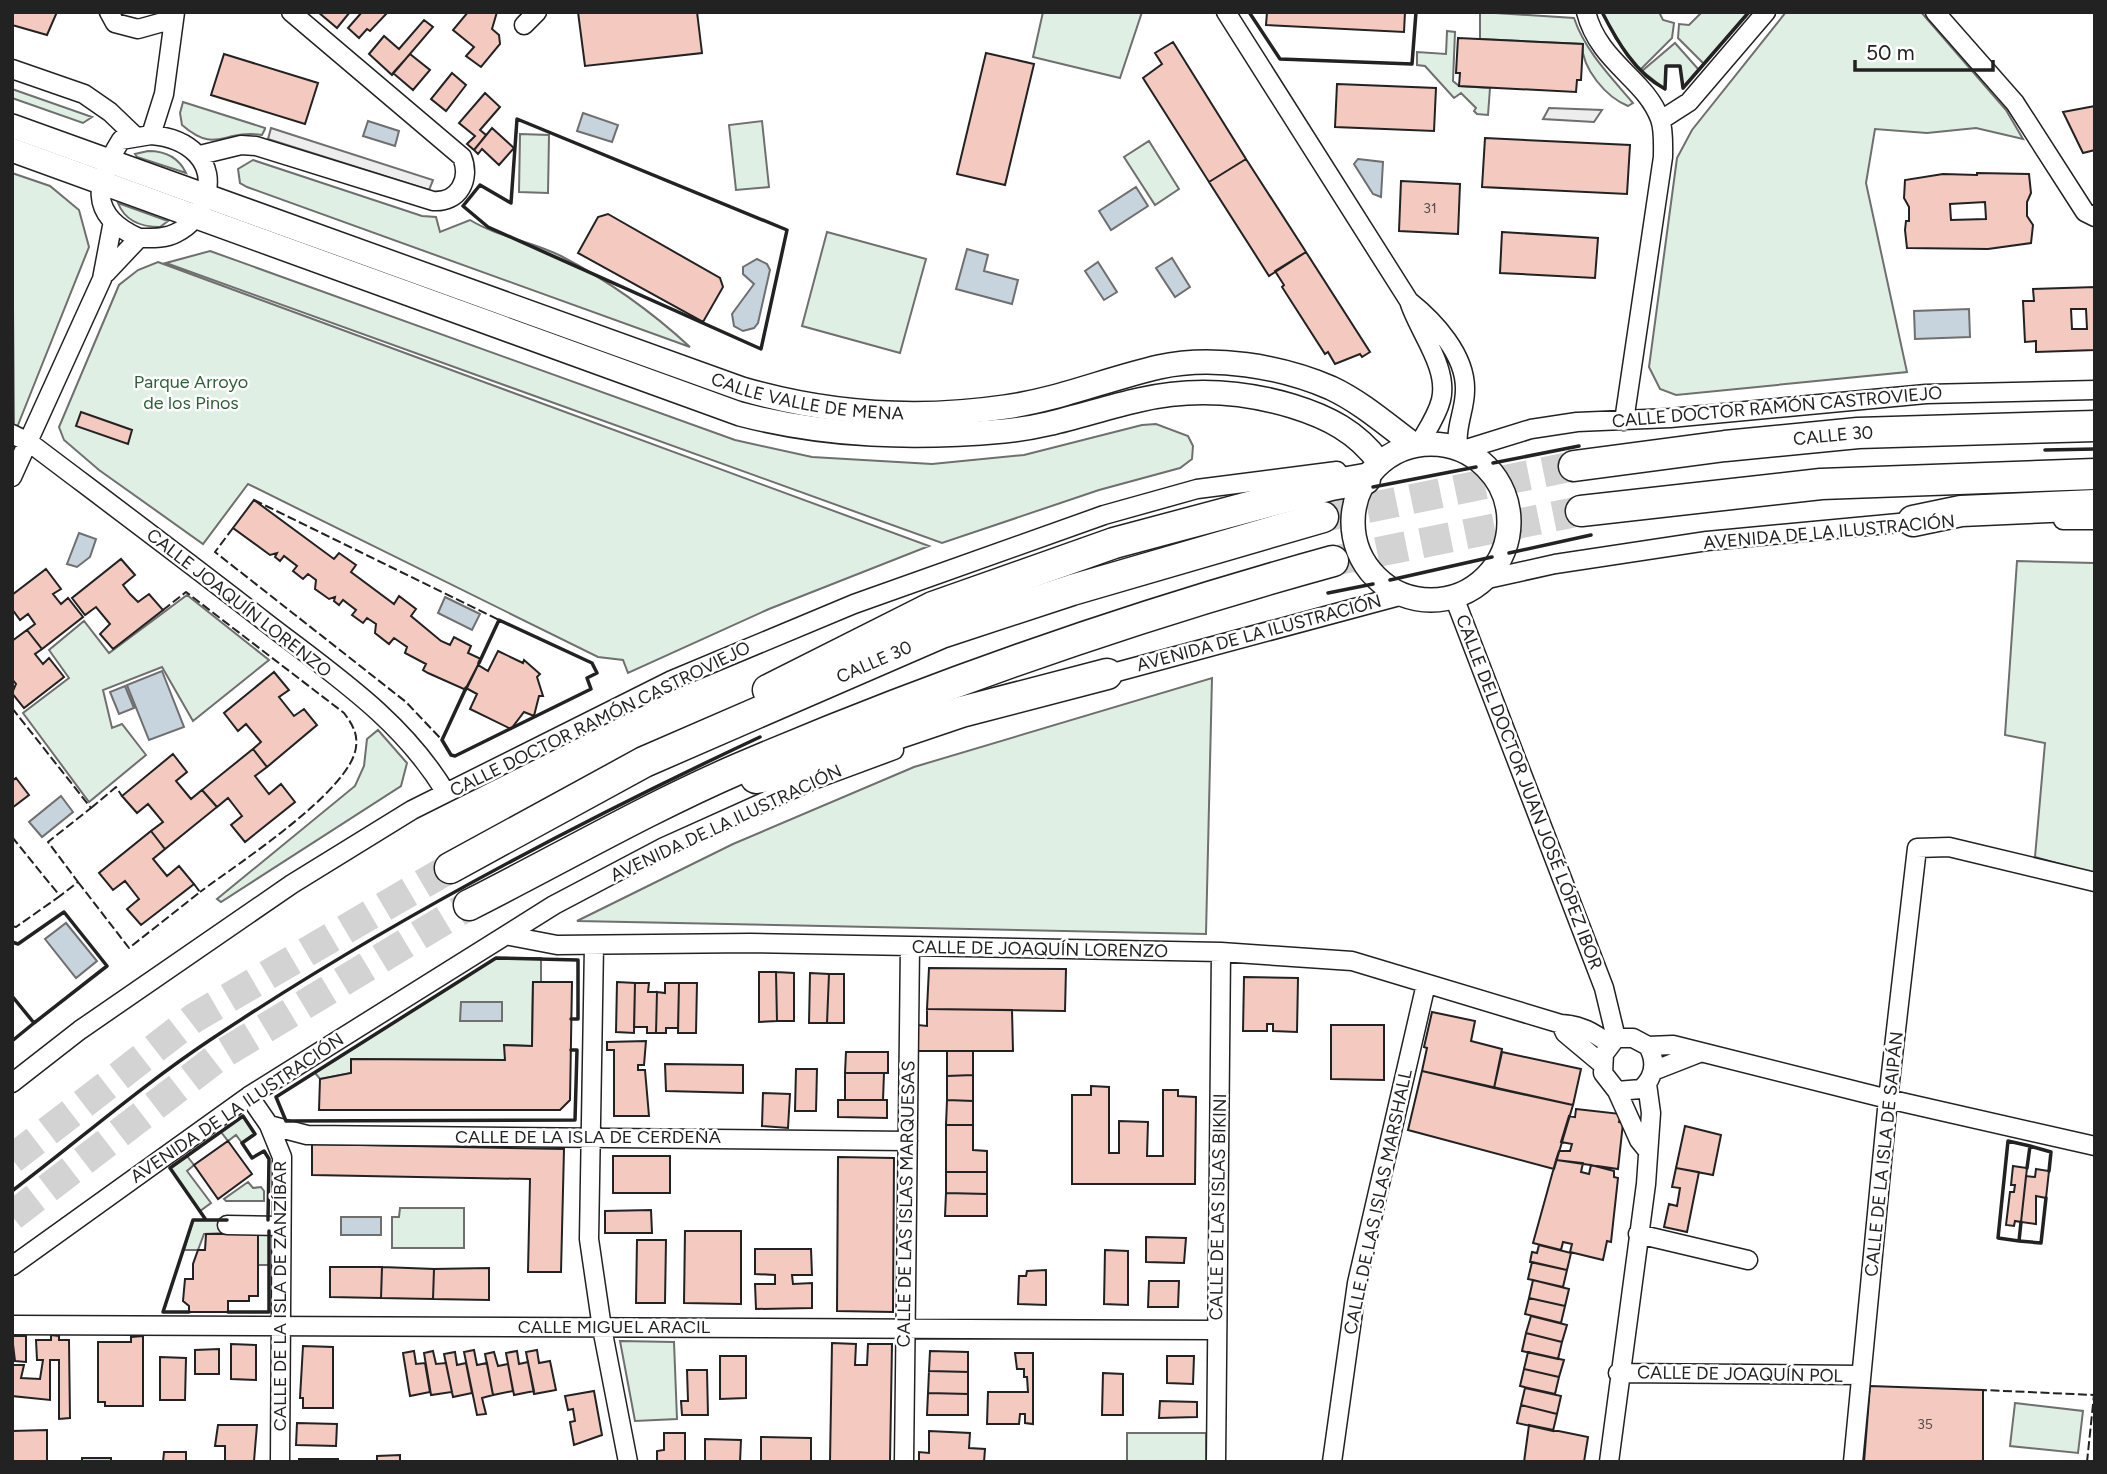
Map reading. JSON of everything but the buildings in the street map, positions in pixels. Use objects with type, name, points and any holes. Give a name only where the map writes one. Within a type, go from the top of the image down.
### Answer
[{"type":"highway","name":"CALLE 30","points":[[1573,466],[1725,446],[1858,433],[2095,426]]},
{"type":"highway","points":[[644,762],[786,680],[933,607],[1114,544],[1331,485],[1373,469]]},
{"type":"highway","points":[[1581,511],[1821,484],[2095,474]]},
{"type":"highway","points":[[1913,521],[1961,511],[2095,505]]},
{"type":"highway","name":"CALLE 30","points":[[450,868],[644,762],[942,633],[1072,590],[1323,517]]},
{"type":"highway","points":[[469,905],[697,789],[956,681],[1061,643],[1333,561]]},
{"type":"highway","points":[[697,789],[778,774],[961,712],[1107,674]]},
{"type":"main road","name":"CALLE VALLE DE MENA","points":[[12,126],[197,218],[740,414],[769,422],[864,436],[933,436],[1037,426],[1162,396],[1238,394],[1303,409],[1345,428],[1364,442],[1373,469]]},
{"type":"main road","name":"CALLE VALLE DE MENA","points":[[12,150],[206,195],[742,389],[794,403],[867,412],[958,412],[1035,401],[1160,367],[1225,364],[1299,376],[1332,389],[1359,404],[1416,445]]},
{"type":"main road","points":[[1438,444],[1460,449],[1488,468],[1498,480],[1508,509],[1505,548],[1494,568],[1483,580],[1454,597],[1437,600],[1403,595],[1372,574],[1358,552],[1352,515],[1373,469],[1416,445],[1438,444]]},
{"type":"street","points":[[109,12],[115,23],[138,29],[174,15],[164,94],[151,136]]},
{"type":"street","points":[[200,155],[241,145],[256,146],[433,201],[446,200],[461,190],[467,176],[462,157],[291,12]]},
{"type":"street","points":[[1226,12],[1409,301],[1442,382],[1442,397],[1436,413],[1416,445]]},
{"type":"street","points":[[1586,12],[1600,48],[1650,101],[1661,120],[1664,157],[1624,421]]},
{"type":"street","points":[[1661,120],[1689,102],[1766,12]]},
{"type":"street","points":[[1935,12],[2015,103],[2085,212],[2095,217]]},
{"type":"street","points":[[12,69],[84,94],[151,136]]},
{"type":"street","points":[[102,279],[139,238],[176,233],[197,218],[206,195],[209,173],[200,155],[185,142],[151,136],[121,140],[104,171],[100,198],[113,220],[139,238]]},
{"type":"street","points":[[12,477],[30,443],[102,279],[113,220]]},
{"type":"street","points":[[1409,301],[1429,317],[1463,370],[1465,389],[1458,419],[1460,449]]},
{"type":"street","name":"CALLE DOCTOR RAMÓN CASTROVIEJO","points":[[1460,449],[1531,429],[1577,422],[1624,421],[1926,394],[2095,390]]},
{"type":"street","name":"CALLE JOAQUÍN LORENZO","points":[[12,434],[30,443],[385,715],[426,759],[446,793]]},
{"type":"street","name":"CALLE DOCTOR RAMÓN CASTROVIEJO","points":[[12,1083],[79,1030],[292,884],[412,810],[627,702],[732,654],[854,604],[1016,544],[1197,489],[1373,469]]},
{"type":"street","name":"AVENIDA DE LA ILUSTRACIÓN","points":[[1483,580],[1555,564],[1707,541],[1913,521],[2095,520]]},
{"type":"street","name":"AVENIDA DE LA ILUSTRACIÓN","points":[[12,1266],[249,1096],[381,1012],[510,936],[554,905],[664,847],[813,780],[1107,674],[1403,595]]},
{"type":"street","name":"CALLE DEL DOCTOR JUAN JOSÉ LÓPEZ IBOR","points":[[1454,597],[1604,988],[1611,995],[1627,1041]]},
{"type":"street","name":"CALLE DE LA ISLA DE SAIPÁN","points":[[1853,1462],[1888,1099],[1917,848],[1949,847],[2095,882]]},
{"type":"street","points":[[554,905],[545,920],[546,930],[557,945]]},
{"type":"street","name":"CALLE DE JOAQUÍN LORENZO","points":[[510,936],[557,945],[910,946],[1221,952],[1352,961],[1561,1024],[1627,1041],[1673,1045],[1888,1099],[2095,1146]]},
{"type":"street","points":[[594,945],[589,1239],[602,1328],[628,1462]]},
{"type":"street","name":"CALLE DE LAS ISLAS MARQUESAS","points":[[904,1462],[910,946]]},
{"type":"street","name":"CALLE DE LAS ISLAS BIKINI","points":[[1216,1462],[1221,952]]},
{"type":"street","name":"CALLE DE LAS ISLAS MARSHALL","points":[[1332,1462],[1357,1283],[1426,984]]},
{"type":"street","points":[[1561,1024],[1565,1033],[1602,1065],[1606,1080],[1617,1091],[1639,1140],[1648,1151]]},
{"type":"street","points":[[1602,1065],[1627,1041],[1654,1060],[1650,1077],[1648,1151],[1608,1462]]},
{"type":"street","points":[[1617,1091],[1634,1091],[1650,1077],[1699,1053]]},
{"type":"street","name":"CALLE DE LA ISLA DE ZANZÍBAR","points":[[249,1096],[269,1125],[282,1157],[280,1462]]},
{"type":"street","name":"CALLE DE LA ISLA DE CERDEÑA","points":[[269,1125],[307,1135],[908,1141]]},
{"type":"street","points":[[227,1225],[281,1226]]},
{"type":"street","points":[[1638,1234],[1748,1260]]},
{"type":"street","name":"CALLE MIGUEL ARACIL","points":[[12,1325],[279,1324],[602,1328],[905,1326],[1216,1330]]},
{"type":"street","name":"CALLE DE JOAQUÍN POL","points":[[1618,1373],[1861,1375]]},
{"type":"green space","points":[[1043,12],[1142,12],[1120,78],[1033,57]]},
{"type":"green space","points":[[1480,12],[1574,18],[1592,53],[1633,103],[1628,106],[1620,102],[1597,81],[1586,63],[1582,44],[1480,39]]},
{"type":"green space","points":[[1602,12],[1659,12],[1663,20],[1674,23],[1672,38],[1640,70],[1616,39]]},
{"type":"green space","points":[[1702,12],[1749,12],[1704,64],[1678,38],[1679,24],[1689,25]]},
{"type":"green space","points":[[1786,12],[1921,12],[2006,110],[2023,139],[1976,128],[1927,133],[1875,129],[1866,183],[1907,372],[1676,395],[1660,389],[1649,367],[1677,158],[1692,130]]},
{"type":"green space","points":[[1447,31],[1455,32],[1453,81],[1459,86],[1490,88],[1488,115],[1477,114],[1474,111],[1476,108],[1461,93],[1454,98],[1425,66],[1417,65],[1417,52],[1446,54]]},
{"type":"green space","points":[[1675,43],[1699,70],[1683,88],[1680,66],[1666,66],[1665,89],[1642,71]]},
{"type":"green space","points":[[12,89],[92,117],[83,123],[12,98]]},
{"type":"green space","points":[[183,102],[265,129],[262,135],[238,135],[212,140],[204,138],[182,125],[180,113]]},
{"type":"green space","points":[[762,121],[769,187],[736,190],[729,125]]},
{"type":"green space","points":[[520,134],[549,135],[548,193],[519,192]]},
{"type":"green space","points":[[1149,141],[1179,189],[1155,205],[1124,157]]},
{"type":"green space","points":[[148,151],[171,156],[180,163],[186,173],[137,157],[135,154]]},
{"type":"green space","points":[[253,160],[422,216],[436,217],[440,232],[470,220],[492,231],[550,251],[595,275],[628,297],[690,347],[247,187],[240,183],[238,169]]},
{"type":"green space","points":[[12,173],[50,186],[79,210],[89,247],[14,435]]},
{"type":"green space","points":[[118,203],[168,221],[160,227],[141,224],[130,219]]},
{"type":"green space","points":[[827,232],[926,259],[900,353],[802,326]]},
{"type":"green space","points":[[210,251],[735,440],[812,457],[932,464],[1024,455],[1142,425],[1156,424],[1188,436],[1193,446],[1192,459],[1180,468],[1099,490],[942,543],[166,263]]},
{"type":"green space","name":"Parque Arroyo de los Pinos","points":[[158,262],[929,546],[769,609],[628,673],[623,660],[598,657],[248,484],[203,544],[99,470],[64,440],[59,427],[119,285],[138,270]]},
{"type":"green space","points":[[2017,561],[2095,563],[2095,874],[2035,857],[2045,743],[2005,735]]},
{"type":"green space","points":[[187,595],[269,660],[193,721],[162,667],[103,690],[112,728],[122,724],[146,755],[89,802],[23,713],[69,678],[49,650],[84,621],[109,653]]},
{"type":"green space","points":[[1212,678],[1206,934],[577,921],[733,844],[914,767]]},
{"type":"green space","points":[[378,730],[407,763],[401,786],[221,902],[217,899],[355,786],[364,766],[367,739]]},
{"type":"green space","points":[[496,958],[541,958],[541,982],[533,982],[532,1046],[505,1045],[505,1060],[352,1059],[351,1073],[320,1079],[315,1073]]},
{"type":"green space","points":[[243,1116],[255,1134],[242,1143],[236,1135],[228,1141],[221,1132]]},
{"type":"green space","points":[[187,1156],[194,1165],[187,1171],[211,1203],[200,1211],[170,1168]]},
{"type":"green space","points":[[248,1182],[253,1188],[261,1187],[264,1201],[224,1199]]},
{"type":"green space","points":[[400,1208],[464,1208],[464,1248],[392,1248],[392,1217],[399,1217]]},
{"type":"green space","points":[[193,1220],[227,1220],[227,1233],[204,1234],[198,1250],[184,1250]]},
{"type":"green space","points":[[258,1231],[269,1231],[269,1265],[258,1265]]},
{"type":"green space","points":[[620,1341],[674,1342],[677,1419],[635,1421]]},
{"type":"green space","points":[[2015,1403],[2083,1411],[2078,1453],[2010,1446]]},
{"type":"green space","points":[[1127,1433],[1206,1433],[1206,1462],[1127,1462]]},
{"type":"shaded area","points":[[1549,108],[1602,110],[1594,122],[1543,119]]},
{"type":"shaded area","points":[[583,113],[618,125],[612,142],[577,131]]},
{"type":"shaded area","points":[[368,121],[399,131],[395,146],[363,136]]},
{"type":"shaded area","points":[[271,128],[433,180],[429,190],[268,139]]},
{"type":"shaded area","points":[[1358,159],[1383,162],[1381,197],[1373,194],[1354,164]]},
{"type":"shaded area","points":[[1136,187],[1148,206],[1111,230],[1099,211]]},
{"type":"shaded area","points":[[967,249],[988,255],[984,271],[1018,280],[1012,304],[956,289]]},
{"type":"shaded area","points":[[1172,258],[1190,287],[1175,297],[1156,268]]},
{"type":"shaded area","points":[[757,259],[767,264],[770,270],[758,323],[754,328],[743,331],[734,326],[732,314],[754,284],[743,274],[743,267]]},
{"type":"shaded area","points":[[1098,262],[1117,292],[1104,300],[1085,271]]},
{"type":"shaded area","points":[[1969,309],[1970,337],[1915,339],[1914,311]]},
{"type":"shaded area","points":[[79,533],[96,539],[90,557],[77,567],[67,564]]},
{"type":"shaded area","points":[[445,597],[480,614],[472,630],[438,613]]},
{"type":"shaded area","points":[[162,671],[184,727],[149,740],[127,685]]},
{"type":"shaded area","points":[[125,686],[134,708],[119,714],[110,692]]},
{"type":"shaded area","points":[[61,796],[73,812],[42,837],[29,822]]},
{"type":"shaded area","points":[[66,923],[97,961],[76,978],[45,939]]},
{"type":"shaded area","points":[[461,1002],[502,1002],[502,1021],[460,1021]]},
{"type":"shaded area","points":[[341,1217],[381,1217],[381,1235],[341,1235]]},
{"type":"tunnel","points":[[1323,517],[1574,466]]},
{"type":"tunnel","points":[[1333,561],[1581,511]]},
{"type":"tunnel","points":[[12,1159],[194,1018],[450,868]]},
{"type":"tunnel","points":[[12,1216],[219,1056],[469,905]]},
{"type":"fence","points":[[254,500],[499,620]]},
{"type":"fence","points":[[233,528],[215,552],[406,702],[442,740]]},
{"type":"fence","points":[[163,610],[186,592],[344,713],[356,737],[356,747],[349,765],[314,805],[290,826],[200,892]]},
{"type":"fence","points":[[12,708],[91,808],[48,842],[78,882],[60,896]]},
{"type":"fence","points":[[91,808],[116,787],[122,796]]},
{"type":"fence","points":[[12,837],[60,896],[16,927],[12,926]]},
{"type":"fence","points":[[78,882],[129,948],[200,892],[194,884]]},
{"type":"fence","points":[[1983,1395],[1983,1390],[2094,1395],[2087,1462]]},
{"type":"wall","points":[[1249,12],[1280,59],[1412,64],[1416,12]]},
{"type":"wall","points":[[1602,12],[1636,65],[1665,89],[1666,66],[1680,66],[1683,88],[1749,12]]},
{"type":"wall","points":[[517,119],[787,230],[761,349],[488,227],[463,206],[480,185],[511,203],[517,119]]},
{"type":"wall","points":[[1493,463],[1579,446]]},
{"type":"wall","points":[[2045,450],[2095,449]]},
{"type":"wall","points":[[1373,487],[1476,467]]},
{"type":"wall","points":[[1509,553],[1591,535]]},
{"type":"wall","points":[[1390,580],[1492,557]]},
{"type":"wall","points":[[1328,593],[1373,584]]},
{"type":"wall","points":[[466,688],[442,740],[451,755],[455,756],[591,689],[587,678],[597,673],[592,663],[499,620],[479,663]]},
{"type":"wall","points":[[12,1191],[184,1058],[343,956],[548,841],[760,737]]},
{"type":"wall","points":[[12,942],[18,944],[64,912],[107,966],[34,1023],[12,996]]},
{"type":"wall","points":[[571,1019],[578,1019],[578,960],[496,958],[276,1097],[286,1121],[575,1120],[577,1050],[571,1050]]},
{"type":"wall","points":[[12,1041],[34,1023]]},
{"type":"wall","points":[[206,1220],[170,1168],[243,1116],[255,1134],[242,1143],[252,1158],[264,1151],[269,1159],[268,1220]]},
{"type":"wall","points":[[2021,1222],[2019,1241],[1998,1238],[2008,1141],[2030,1146],[2027,1168]]},
{"type":"wall","points":[[2030,1146],[2051,1152],[2049,1171]]},
{"type":"wall","points":[[2019,1241],[2041,1243],[2046,1198]]},
{"type":"wall","points":[[189,1312],[163,1312],[193,1220],[227,1220]]},
{"type":"wall","points":[[228,1312],[269,1312],[269,1231]]}]
